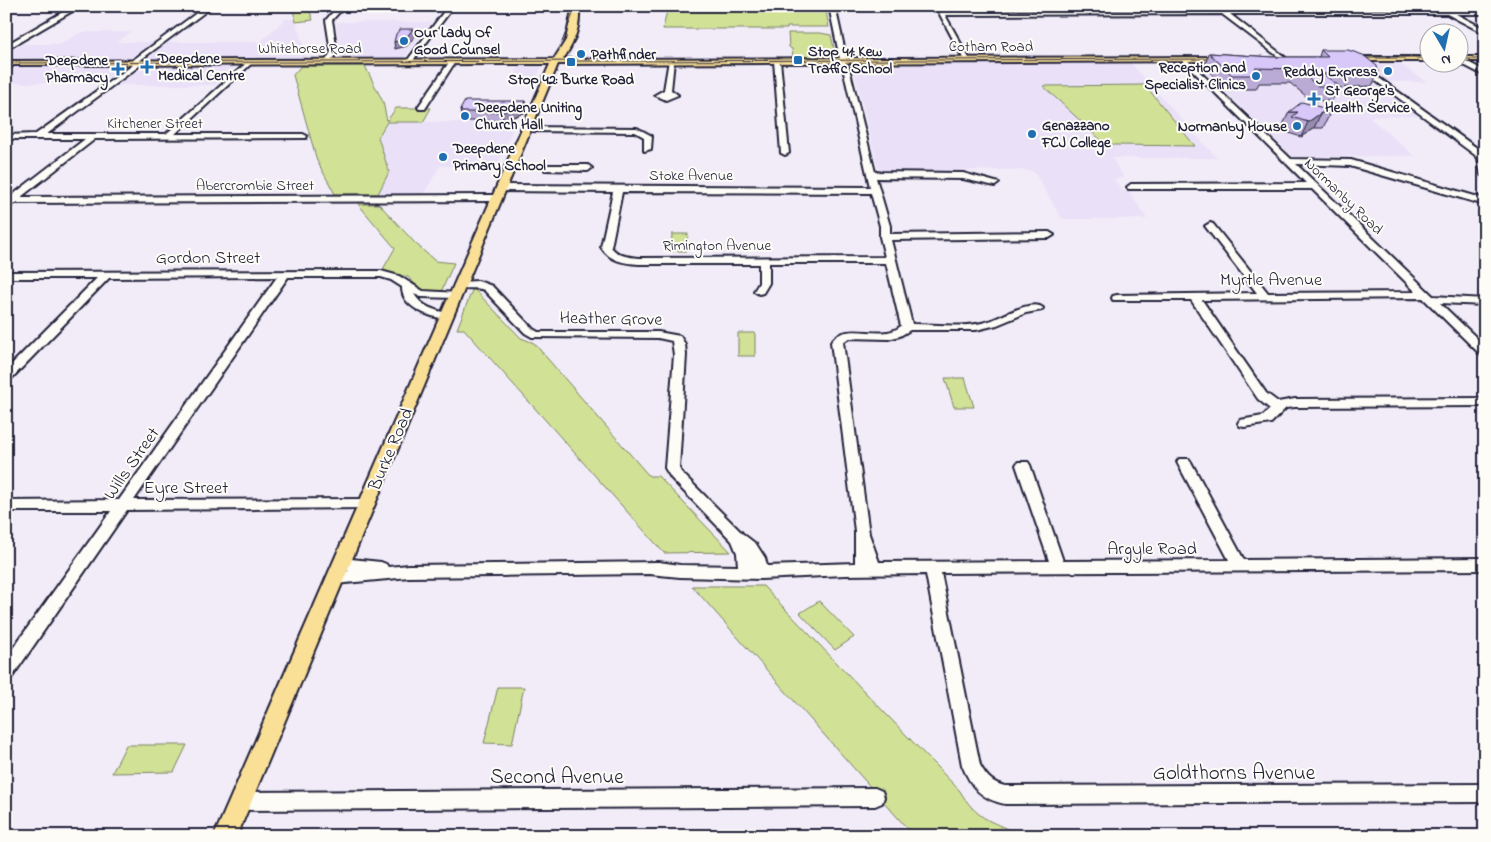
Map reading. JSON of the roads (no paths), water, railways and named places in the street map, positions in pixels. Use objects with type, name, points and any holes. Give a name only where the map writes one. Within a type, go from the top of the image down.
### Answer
[{"type":"main road","name":"Burke Road","points":[[565,25],[577,9]]},
{"type":"main road","name":"Burke Road","points":[[225,836],[525,129],[554,62],[562,56],[574,25],[577,9]]},
{"type":"main road","name":"Burke Road","points":[[553,52],[551,57],[554,62]]},
{"type":"main road","name":"Cotham Road","points":[[554,62],[1234,59]]},
{"type":"main road","points":[[1265,59],[1287,59]]},
{"type":"main road","points":[[1344,59],[1418,59]]},
{"type":"main road","points":[[1468,59],[1485,59]]},
{"type":"main road","name":"Whitehorse Road","points":[[9,65],[250,62],[554,62]]},
{"type":"street","points":[[6,48],[78,6]]},
{"type":"street","points":[[38,137],[210,6]]},
{"type":"street","points":[[328,62],[334,52],[329,20],[342,6]]},
{"type":"street","points":[[409,62],[451,6]]},
{"type":"street","points":[[832,6],[871,176],[885,226],[907,327]]},
{"type":"street","points":[[937,6],[967,60]]},
{"type":"street","points":[[1216,6],[1287,59]]},
{"type":"street","points":[[1438,6],[1485,32]]},
{"type":"street","points":[[941,13],[1485,12]]},
{"type":"street","name":"Normanby Road","points":[[1184,59],[1485,353]]},
{"type":"street","points":[[1344,59],[1478,153],[1482,158],[1485,175]]},
{"type":"street","points":[[666,92],[671,61]]},
{"type":"street","points":[[777,61],[785,153]]},
{"type":"street","points":[[167,136],[250,62]]},
{"type":"street","points":[[422,107],[452,62]]},
{"type":"street","points":[[1468,64],[1485,74]]},
{"type":"street","points":[[525,129],[637,130],[648,136],[647,149]]},
{"type":"street","name":"Kitchener Street","points":[[6,137],[303,136]]},
{"type":"street","points":[[10,203],[93,137]]},
{"type":"street","points":[[1289,161],[1351,163],[1485,202]]},
{"type":"street","points":[[548,168],[588,168]]},
{"type":"street","points":[[562,189],[568,169]]},
{"type":"street","points":[[871,176],[964,176],[995,184]]},
{"type":"street","points":[[1130,187],[1315,186]]},
{"type":"street","name":"Stoke Avenue","points":[[499,192],[539,189],[875,188]]},
{"type":"street","name":"Rimington Avenue","points":[[618,189],[606,244],[609,253],[616,257],[632,260],[892,260]]},
{"type":"street","name":"Abercrombie Street","points":[[10,203],[499,192]]},
{"type":"street","points":[[1210,226],[1265,297]]},
{"type":"street","points":[[886,237],[1049,235]]},
{"type":"street","points":[[759,291],[765,279],[764,260]]},
{"type":"street","name":"Wills Street","points":[[6,672],[285,274]]},
{"type":"street","name":"Gordon Street","points":[[6,276],[381,274],[395,278],[421,294],[457,290]]},
{"type":"street","points":[[6,377],[106,275]]},
{"type":"street","name":"Heather Grove","points":[[457,290],[478,284],[488,288],[536,335],[658,335],[672,337],[678,341],[680,356],[672,468],[676,475],[738,538],[753,569]]},
{"type":"street","name":"Gordon Street","points":[[406,286],[408,294],[423,310],[432,314],[446,316]]},
{"type":"street","points":[[1194,297],[1262,396],[1278,409]]},
{"type":"street","name":"Myrtle Avenue","points":[[1117,298],[1265,297],[1485,302]]},
{"type":"street","points":[[868,568],[836,342],[846,335],[892,335],[901,333],[907,327],[980,326],[1000,320],[1019,310],[1038,308]]},
{"type":"street","points":[[1244,423],[1267,420],[1282,406],[1295,403],[1485,402]]},
{"type":"street","points":[[1184,462],[1240,566]]},
{"type":"street","points":[[1023,465],[1058,567]]},
{"type":"street","name":"Eyre Street","points":[[6,506],[366,504]]},
{"type":"street","name":"Argyle Road","points":[[338,571],[652,569],[690,573],[753,569],[1485,564]]},
{"type":"street","name":"Goldthorns Avenue","points":[[932,568],[971,765],[975,775],[985,787],[994,793],[1005,796],[1485,793]]},
{"type":"street","name":"Second Avenue","points":[[240,802],[875,796]]},
{"type":"tram line","points":[[562,42],[576,6]]},
{"type":"tram line","points":[[1354,58],[1418,58]]},
{"type":"tram line","points":[[6,63],[1221,59]]},
{"type":"tram line","points":[[1468,59],[1485,59]]},
{"type":"place","name":"Our Lady Of Good Counsel","points":[[404,41]]},
{"type":"place","name":"Pathfinder","points":[[581,54]]},
{"type":"place","name":"Stop 41: Kew Traffic School","points":[[798,60]]},
{"type":"place","name":"Stop 42: Burke Road","points":[[571,62]]},
{"type":"place","name":"Deepdene Medical Centre","points":[[147,67]]},
{"type":"place","name":"Deepdene Pharmacy","points":[[118,69]]},
{"type":"place","name":"Reddy Express","points":[[1388,71]]},
{"type":"place","name":"Reception and Specialist Clinics","points":[[1256,76]]},
{"type":"place","name":"St George's Health Service","points":[[1314,99]]},
{"type":"place","name":"Deepdene Uniting Church Hall","points":[[465,116]]},
{"type":"place","name":"Normanby House","points":[[1297,126]]},
{"type":"place","name":"Genazzano FCJ College","points":[[1032,134]]},
{"type":"place","name":"Deepdene Primary School","points":[[443,157]]}]
